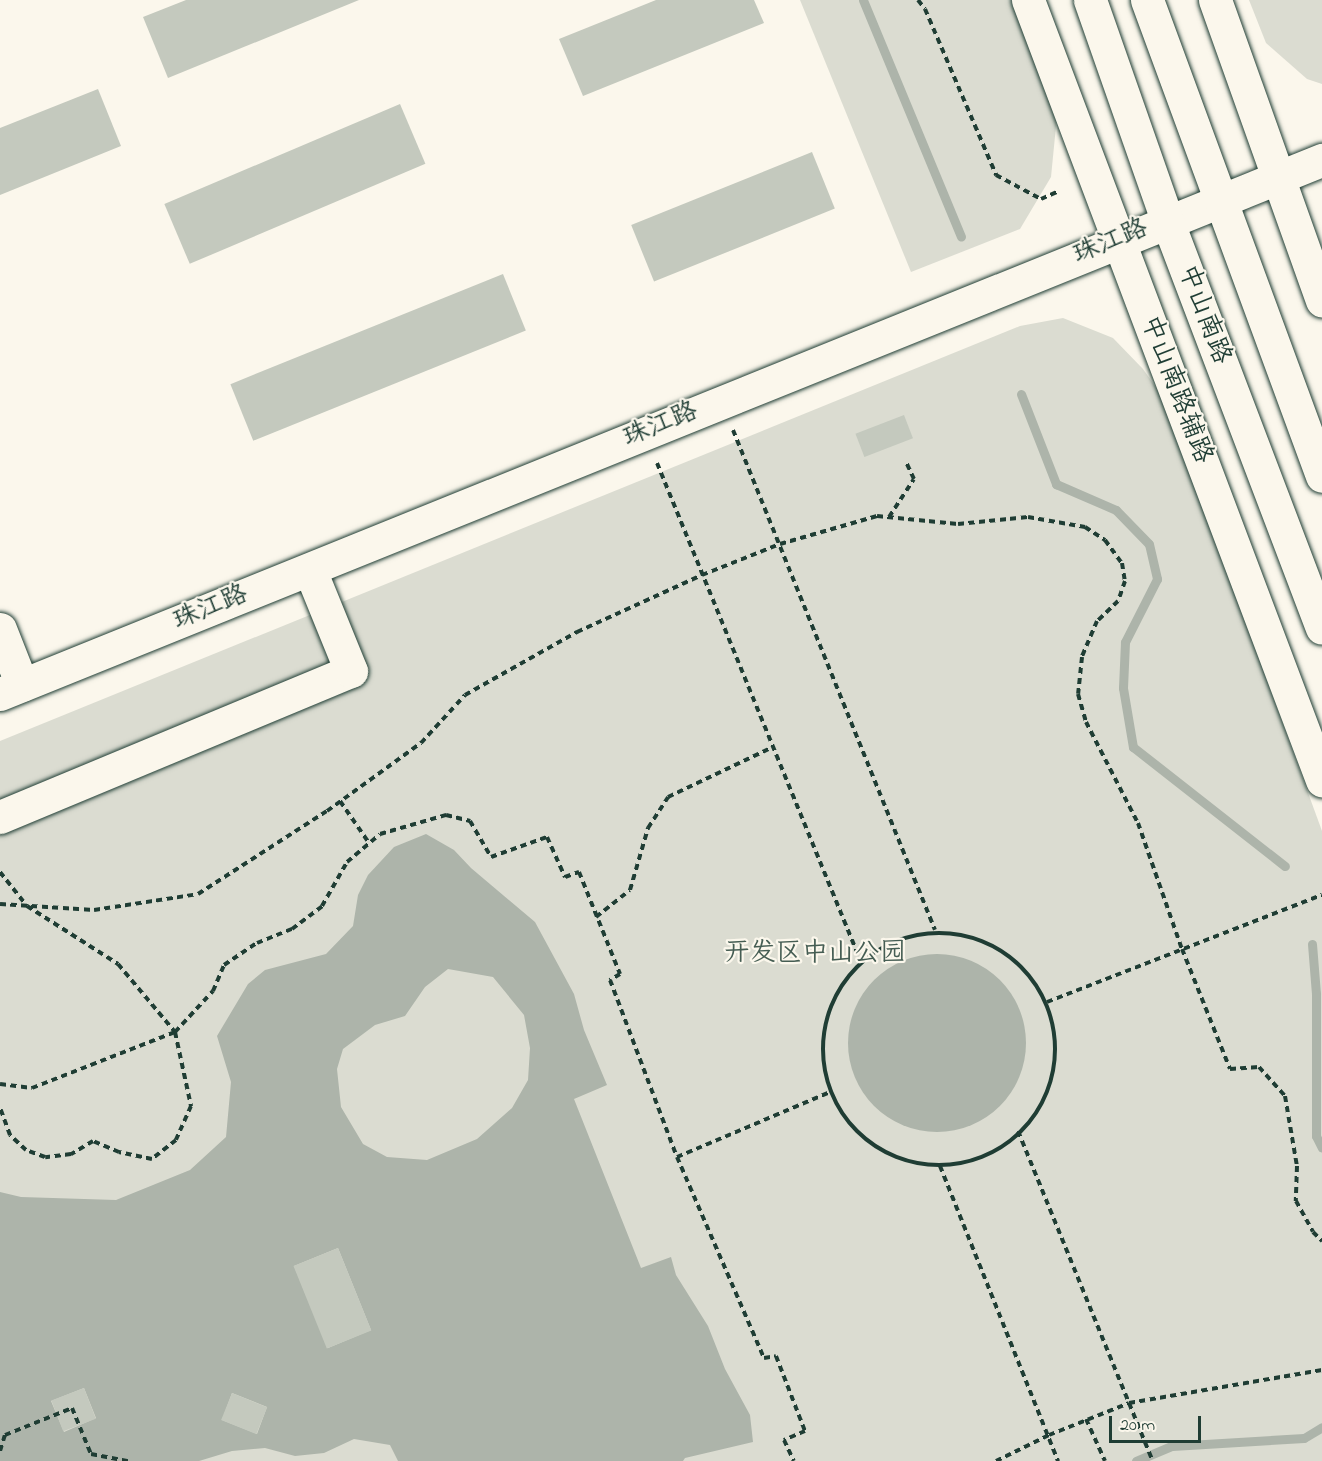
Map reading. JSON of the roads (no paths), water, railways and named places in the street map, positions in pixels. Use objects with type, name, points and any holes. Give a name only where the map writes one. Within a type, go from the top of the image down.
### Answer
[{"type":"street","name":"中山南路辅路","points":[[1028,0],[1322,780]]},
{"type":"street","name":"中山南路","points":[[1090,0],[1167,220],[1322,628]]},
{"type":"street","points":[[1147,0],[1322,476]]},
{"type":"street","points":[[1215,0],[1322,300]]},
{"type":"street","name":"珠江路","points":[[11,689],[310,570],[1167,220],[1322,160]]},
{"type":"street","points":[[0,817],[351,671],[310,570]]},
{"type":"street","points":[[0,629],[11,689]]},
{"type":"waterway","points":[[863,0],[961,237]]},
{"type":"waterway","points":[[1021,394],[1056,484],[1116,510],[1149,544],[1157,579],[1125,642],[1123,688],[1133,747],[1285,866]]},
{"type":"waterway","points":[[1312,944],[1316,994],[1316,1136],[1322,1148]]},
{"type":"waterway","points":[[1136,1461],[1172,1446],[1304,1438],[1322,1427]]},
{"type":"park label","name":"开发区中山公园","points":[[815,955]]}]
